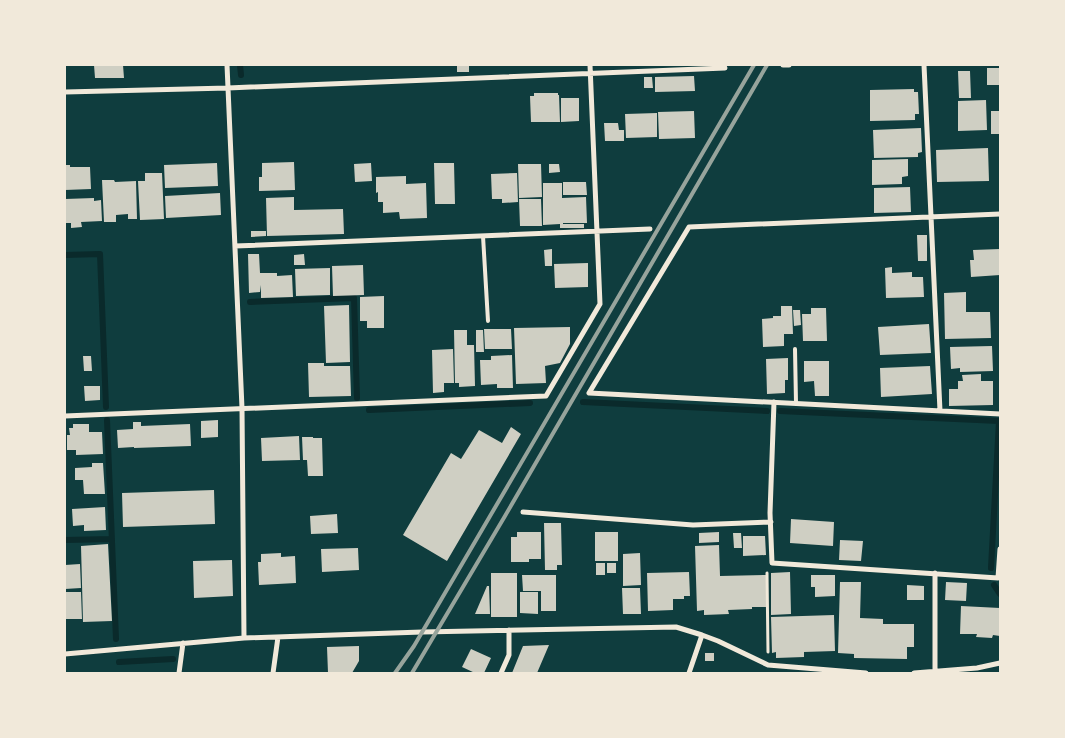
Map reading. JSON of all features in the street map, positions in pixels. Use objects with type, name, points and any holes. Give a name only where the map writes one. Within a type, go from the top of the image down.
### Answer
[{"type":"street","points":[[227,65],[242,408],[244,638]]},
{"type":"street","points":[[65,416],[546,396],[600,304],[590,65]]},
{"type":"street","points":[[783,65],[789,65]]},
{"type":"street","points":[[924,65],[940,411]]},
{"type":"street","points":[[65,92],[228,88],[725,68]]},
{"type":"street","points":[[1000,214],[689,227],[588,393],[1000,414]]},
{"type":"street","points":[[235,246],[650,229]]},
{"type":"street","points":[[774,402],[771,522],[772,563],[998,578],[1000,548]]},
{"type":"street","points":[[523,512],[693,525],[771,522]]},
{"type":"street","points":[[935,574],[936,671]]},
{"type":"street","points":[[65,654],[244,638],[509,630],[676,628],[718,641],[768,665],[866,673]]},
{"type":"street","points":[[502,673],[509,655],[509,630]]},
{"type":"street","points":[[689,673],[702,635]]},
{"type":"street","points":[[273,673],[278,637]]},
{"type":"street","points":[[179,673],[183,644]]},
{"type":"street","points":[[914,673],[978,668],[1000,663]]},
{"type":"street","points":[[968,669],[974,673]]},
{"type":"lane","points":[[483,236],[488,321]]},
{"type":"lane","points":[[794,349],[796,403]]},
{"type":"path","points":[[768,665],[767,568],[772,563]]},
{"type":"building","points":[[94,65],[123,65],[124,78],[95,78]]},
{"type":"building","points":[[457,65],[469,65],[469,72],[457,72]]},
{"type":"building","points":[[987,68],[1000,68],[1000,85],[987,85]]},
{"type":"building","points":[[958,71],[970,71],[971,98],[959,98]]},
{"type":"building","points":[[694,76],[695,91],[655,92],[655,77]]},
{"type":"building","points":[[644,77],[652,77],[653,88],[644,88]]},
{"type":"building","points":[[914,89],[914,92],[918,92],[919,114],[915,114],[915,120],[870,121],[870,90]]},
{"type":"building","points":[[534,93],[558,93],[560,122],[531,122],[530,96],[534,96]]},
{"type":"building","points":[[561,98],[579,98],[579,121],[561,122]]},
{"type":"building","points":[[986,100],[987,130],[958,131],[958,101]]},
{"type":"building","points":[[694,111],[695,138],[659,139],[658,112]]},
{"type":"building","points":[[991,111],[1000,111],[1000,134],[991,134]]},
{"type":"building","points":[[657,113],[657,137],[626,138],[625,114]]},
{"type":"building","points":[[604,123],[618,123],[619,130],[624,130],[624,141],[605,141]]},
{"type":"building","points":[[921,128],[922,152],[918,153],[918,157],[874,158],[873,130]]},
{"type":"building","points":[[988,148],[989,181],[937,182],[936,150]]},
{"type":"building","points":[[908,159],[908,176],[902,177],[902,184],[872,185],[872,160]]},
{"type":"building","points":[[294,162],[295,190],[259,191],[262,163]]},
{"type":"building","points":[[217,163],[218,186],[165,188],[164,165]]},
{"type":"building","points":[[371,163],[372,181],[355,182],[354,164]]},
{"type":"building","points":[[434,163],[454,163],[455,204],[435,204]]},
{"type":"building","points":[[518,164],[541,164],[542,197],[519,198]]},
{"type":"building","points":[[549,164],[559,164],[560,172],[549,173]]},
{"type":"building","points":[[65,165],[70,165],[70,167],[90,167],[91,189],[65,190]]},
{"type":"building","points":[[145,173],[162,173],[164,219],[140,220],[138,181],[145,181]]},
{"type":"building","points":[[517,173],[518,202],[502,203],[502,199],[492,199],[491,174]]},
{"type":"building","points":[[406,176],[406,184],[426,183],[427,218],[400,219],[399,212],[383,213],[383,202],[378,202],[378,192],[376,193],[376,177]]},
{"type":"building","points":[[102,180],[114,180],[115,182],[136,181],[137,219],[128,219],[128,214],[116,215],[116,222],[104,222]]},
{"type":"building","points":[[563,182],[586,182],[587,195],[563,195]]},
{"type":"building","points":[[543,183],[562,183],[562,198],[586,197],[587,223],[563,223],[584,224],[584,228],[560,228],[560,224],[543,225]]},
{"type":"building","points":[[910,187],[911,212],[874,213],[874,188]]},
{"type":"building","points":[[220,193],[221,215],[166,218],[165,196]]},
{"type":"building","points":[[294,197],[294,210],[343,209],[344,234],[267,236],[266,198]]},
{"type":"building","points":[[94,198],[94,201],[101,200],[102,221],[81,222],[82,227],[71,228],[71,223],[65,223],[65,199]]},
{"type":"building","points":[[519,199],[541,199],[542,226],[520,226]]},
{"type":"building","points":[[251,231],[266,231],[266,236],[251,237]]},
{"type":"building","points":[[917,235],[927,235],[927,261],[918,261]]},
{"type":"building","points":[[552,249],[552,266],[545,266],[544,250]]},
{"type":"building","points":[[1000,249],[1000,275],[971,277],[970,260],[974,260],[973,250]]},
{"type":"building","points":[[248,254],[259,254],[260,273],[277,273],[277,276],[292,275],[293,297],[261,298],[261,285],[260,292],[249,293]]},
{"type":"building","points":[[304,254],[305,265],[294,265],[294,255]]},
{"type":"building","points":[[588,263],[588,287],[555,288],[554,264]]},
{"type":"building","points":[[363,265],[364,295],[333,296],[332,266]]},
{"type":"building","points":[[892,267],[892,273],[912,272],[912,277],[923,277],[924,297],[886,298],[885,268]]},
{"type":"building","points":[[330,268],[330,295],[296,296],[295,269]]},
{"type":"building","points":[[966,292],[966,312],[990,312],[991,338],[945,339],[944,293]]},
{"type":"building","points":[[384,296],[384,328],[367,328],[367,321],[360,321],[360,297]]},
{"type":"building","points":[[349,305],[350,362],[326,363],[324,306]]},
{"type":"building","points":[[781,306],[792,306],[793,334],[784,334],[784,346],[763,347],[762,319],[781,316]]},
{"type":"building","points":[[811,308],[826,308],[827,341],[803,341],[802,314],[811,314]]},
{"type":"building","points":[[793,310],[800,310],[801,325],[794,326]]},
{"type":"building","points":[[929,324],[931,353],[880,355],[878,327]]},
{"type":"building","points":[[570,327],[570,344],[560,363],[545,366],[546,383],[516,384],[514,328]]},
{"type":"building","points":[[484,329],[511,329],[512,349],[485,349]]},
{"type":"building","points":[[454,330],[467,330],[467,345],[474,345],[475,386],[459,387],[459,383],[455,383]]},
{"type":"building","points":[[476,330],[483,330],[484,352],[476,352]]},
{"type":"building","points":[[992,346],[993,371],[960,372],[960,368],[951,369],[950,347]]},
{"type":"building","points":[[453,349],[454,383],[444,383],[444,392],[433,393],[432,350]]},
{"type":"building","points":[[512,355],[513,388],[497,388],[497,384],[481,385],[480,360],[491,360],[491,356]]},
{"type":"building","points":[[83,356],[91,356],[92,371],[84,371]]},
{"type":"building","points":[[788,358],[788,380],[785,380],[785,393],[767,394],[766,359]]},
{"type":"building","points":[[804,361],[829,361],[829,396],[815,396],[814,381],[804,382]]},
{"type":"building","points":[[308,363],[324,363],[324,366],[350,366],[351,396],[309,397]]},
{"type":"building","points":[[930,366],[932,394],[881,397],[880,368]]},
{"type":"building","points":[[981,374],[981,381],[993,381],[993,405],[949,406],[949,389],[958,389],[958,381],[963,381],[962,375]]},
{"type":"building","points":[[84,386],[100,386],[100,400],[85,401]]},
{"type":"building","points":[[218,420],[218,437],[201,438],[201,421]]},
{"type":"building","points":[[133,422],[141,422],[141,426],[190,424],[191,446],[118,448],[117,430],[133,429]]},
{"type":"building","points":[[73,424],[89,424],[89,432],[102,432],[103,454],[76,455],[76,450],[67,450],[67,435],[70,435],[69,428],[73,428]]},
{"type":"building","points":[[511,427],[521,434],[447,561],[403,535],[451,453],[461,459],[479,430],[502,443]]},
{"type":"building","points":[[299,436],[300,460],[262,461],[261,438]]},
{"type":"building","points":[[302,437],[322,438],[323,476],[308,476],[307,460],[303,460]]},
{"type":"building","points":[[92,463],[103,463],[105,494],[84,494],[83,480],[75,480],[75,468],[92,467]]},
{"type":"building","points":[[214,490],[215,524],[123,527],[122,493]]},
{"type":"building","points":[[105,507],[106,530],[84,531],[84,525],[73,526],[72,509]]},
{"type":"building","points":[[337,514],[338,533],[311,534],[310,516]]},
{"type":"building","points":[[791,519],[834,522],[833,546],[790,543]]},
{"type":"building","points":[[544,523],[561,523],[562,565],[557,565],[557,570],[545,570]]},
{"type":"building","points":[[517,532],[541,532],[541,559],[529,559],[529,562],[511,562],[511,537],[517,537]]},
{"type":"building","points":[[595,532],[618,532],[618,561],[595,561]]},
{"type":"building","points":[[719,532],[719,542],[699,543],[699,533]]},
{"type":"building","points":[[733,533],[741,533],[742,548],[734,548]]},
{"type":"building","points":[[743,536],[765,536],[766,555],[743,556]]},
{"type":"building","points":[[840,540],[863,541],[861,561],[839,560]]},
{"type":"building","points":[[108,544],[112,621],[83,622],[81,546]]},
{"type":"building","points":[[719,545],[720,576],[766,575],[767,607],[728,610],[729,614],[704,615],[704,610],[697,611],[695,546]]},
{"type":"building","points":[[358,548],[359,570],[322,572],[321,549]]},
{"type":"building","points":[[281,553],[281,557],[295,556],[296,583],[259,585],[258,562],[261,562],[261,554]]},
{"type":"building","points":[[640,553],[641,585],[623,586],[623,554]]},
{"type":"building","points":[[232,560],[233,596],[194,598],[193,561]]},
{"type":"building","points":[[596,563],[605,563],[605,575],[596,575]]},
{"type":"building","points":[[607,563],[616,563],[616,573],[607,573]]},
{"type":"building","points":[[80,564],[81,588],[65,589],[65,565]]},
{"type":"building","points":[[689,572],[690,596],[684,596],[684,599],[673,599],[673,610],[648,611],[647,573]]},
{"type":"building","points":[[790,572],[791,614],[771,615],[771,573]]},
{"type":"building","points":[[491,573],[517,573],[517,617],[491,617]]},
{"type":"building","points":[[522,575],[556,575],[556,611],[541,611],[541,591],[523,591]]},
{"type":"building","points":[[811,575],[835,575],[835,596],[815,597],[815,587],[811,587]]},
{"type":"building","points":[[840,582],[861,582],[860,618],[883,619],[883,624],[914,624],[914,647],[907,647],[907,659],[854,658],[854,654],[838,653]]},
{"type":"building","points":[[946,582],[967,583],[966,601],[945,600]]},
{"type":"building","points":[[907,585],[924,586],[924,600],[907,600]]},
{"type":"building","points":[[487,586],[489,586],[490,614],[475,614]]},
{"type":"building","points":[[622,588],[640,588],[641,614],[623,614]]},
{"type":"building","points":[[65,592],[81,592],[82,619],[65,619]]},
{"type":"building","points":[[520,592],[538,592],[538,614],[520,613]]},
{"type":"building","points":[[961,606],[1000,608],[1000,636],[993,635],[992,638],[976,637],[977,634],[960,634]]},
{"type":"building","points":[[834,615],[835,651],[804,652],[804,657],[776,658],[776,652],[772,653],[771,617]]},
{"type":"building","points":[[549,645],[537,673],[512,673],[523,646]]},
{"type":"building","points":[[359,646],[359,661],[352,673],[328,673],[327,647]]},
{"type":"building","points":[[471,649],[491,658],[484,673],[475,673],[462,667]]},
{"type":"building","points":[[705,653],[714,653],[714,661],[705,661]]},
{"type":"waterway","points":[[240,65],[241,75]]},
{"type":"waterway","points":[[65,255],[100,254],[106,407]]},
{"type":"waterway","points":[[250,302],[354,298],[357,398]]},
{"type":"waterway","points":[[583,402],[767,411]]},
{"type":"waterway","points":[[369,410],[530,403]]},
{"type":"waterway","points":[[780,411],[999,421],[991,568]]},
{"type":"waterway","points":[[107,420],[116,639]]},
{"type":"waterway","points":[[65,540],[112,539]]},
{"type":"waterway","points":[[994,585],[1000,594]]},
{"type":"waterway","points":[[119,662],[173,659]]},
{"type":"railway","points":[[395,673],[414,646],[754,65]]},
{"type":"railway","points":[[412,673],[767,65]]}]
